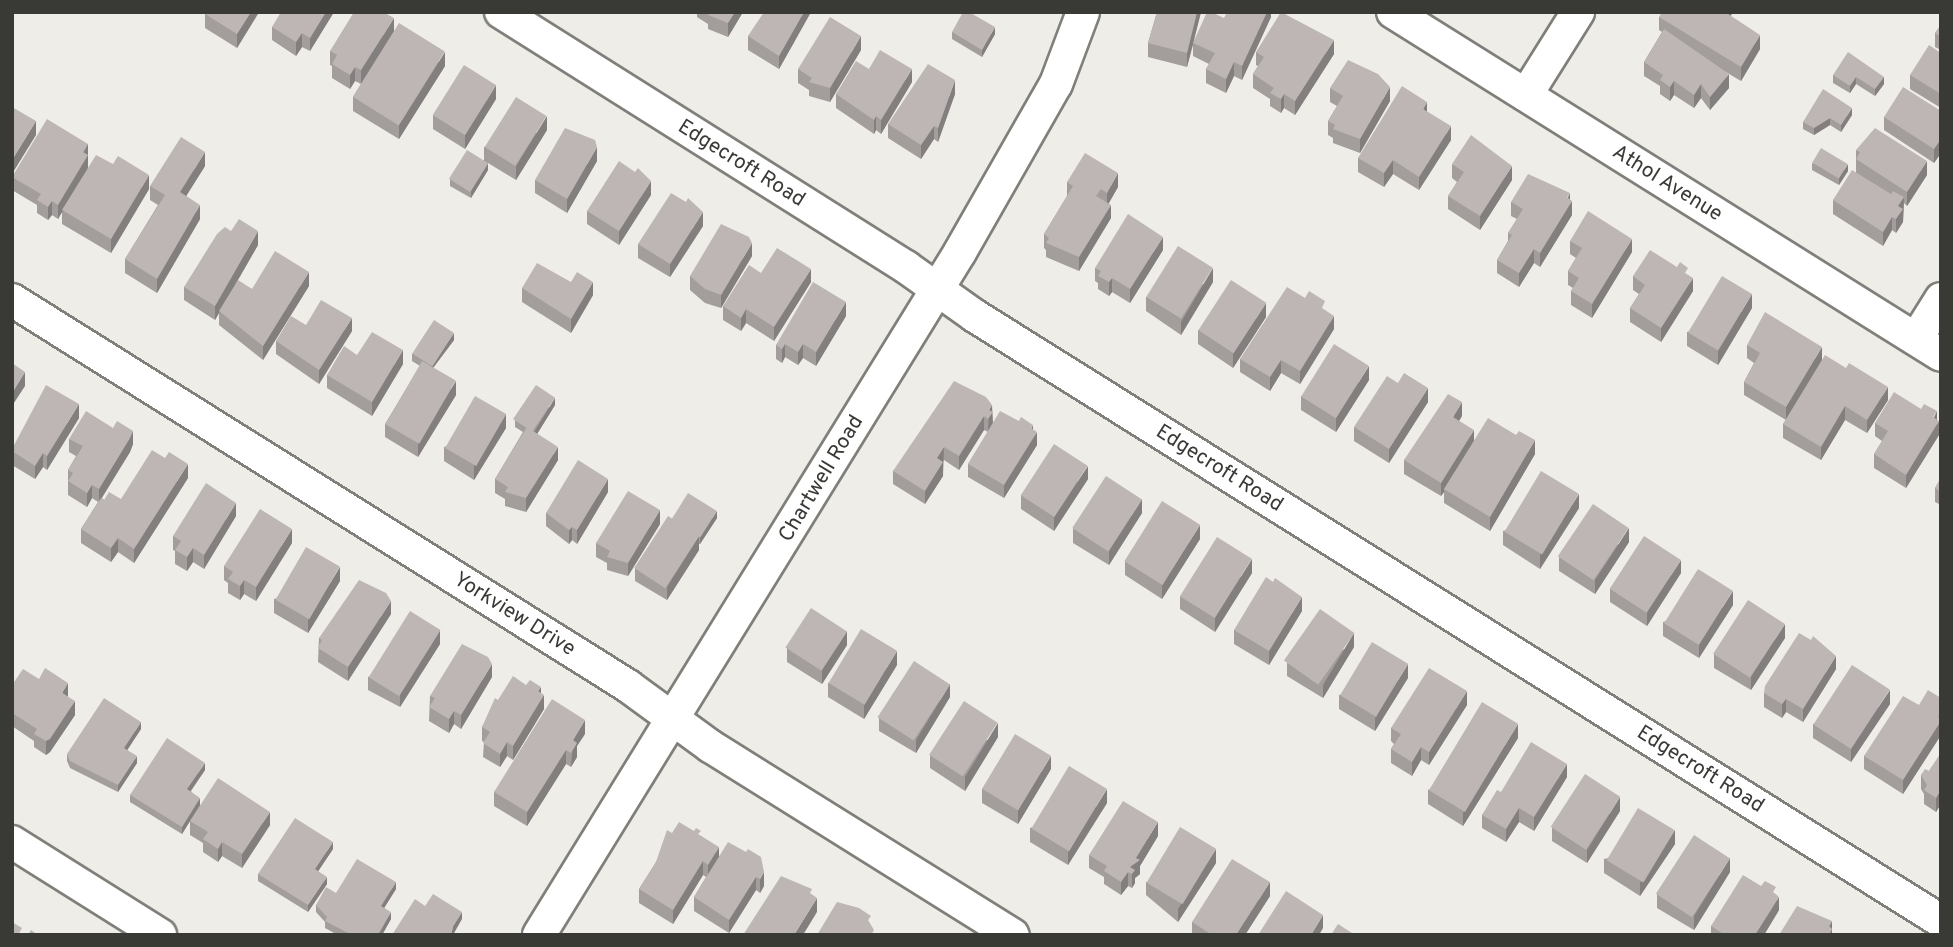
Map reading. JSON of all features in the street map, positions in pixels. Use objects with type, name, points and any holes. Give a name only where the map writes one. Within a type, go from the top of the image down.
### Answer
[{"type":"street","name":"Edgecroft Road","points":[[501,12],[1941,920]]},
{"type":"street","name":"Chartwell Road","points":[[539,935],[675,720],[938,290],[1056,84],[1083,12]]},
{"type":"street","name":"Athol Avenue","points":[[1393,12],[1928,347]]},
{"type":"street","points":[[1526,95],[1578,12]]},
{"type":"street","points":[[1928,347],[1941,299]]},
{"type":"street","name":"Yorkview Drive","points":[[12,300],[628,686],[675,720],[1013,935]]},
{"type":"street","points":[[12,842],[160,935]]},
{"type":"building","points":[[251,12],[237,34],[205,14]]},
{"type":"building","points":[[281,12],[326,12],[310,38],[302,33],[296,42],[272,27]]},
{"type":"building","points":[[354,12],[383,12],[394,18],[361,70],[355,67],[350,75],[332,64],[337,55],[330,51]]},
{"type":"building","points":[[710,12],[735,12],[728,23],[708,15]]},
{"type":"building","points":[[764,12],[804,12],[779,56],[748,36]]},
{"type":"building","points":[[963,12],[969,12],[995,27],[982,50],[952,32]]},
{"type":"building","points":[[1157,12],[1197,12],[1187,53],[1148,43]]},
{"type":"building","points":[[1207,12],[1224,18],[1227,12],[1267,12],[1242,66],[1234,62],[1226,79],[1206,69],[1215,53],[1193,43]]},
{"type":"building","points":[[1281,12],[1334,40],[1295,101],[1284,94],[1281,99],[1270,93],[1274,88],[1253,74],[1264,57],[1256,52]]},
{"type":"building","points":[[1662,12],[1725,12],[1760,35],[1741,67],[1659,17]]},
{"type":"building","points":[[830,17],[861,36],[830,88],[809,82],[812,78],[798,69]]},
{"type":"building","points":[[399,23],[445,52],[399,125],[353,97]]},
{"type":"building","points":[[1941,25],[1941,37],[1935,33]]},
{"type":"building","points":[[1664,29],[1729,74],[1710,97],[1701,84],[1694,95],[1674,81],[1670,87],[1660,80],[1663,75],[1644,62]]},
{"type":"building","points":[[1929,45],[1941,53],[1941,94],[1910,75]]},
{"type":"building","points":[[880,50],[912,69],[881,120],[876,116],[874,120],[836,94],[856,61],[869,69]]},
{"type":"building","points":[[1848,52],[1884,77],[1875,89],[1856,77],[1850,86],[1833,75]]},
{"type":"building","points":[[1348,60],[1378,74],[1390,87],[1360,139],[1333,129],[1335,125],[1328,121],[1343,96],[1330,88]]},
{"type":"building","points":[[928,64],[955,80],[938,128],[934,126],[921,145],[888,124]]},
{"type":"building","points":[[464,65],[496,85],[465,135],[433,115]]},
{"type":"building","points":[[1402,86],[1427,102],[1423,109],[1451,126],[1419,177],[1393,160],[1384,173],[1358,158]]},
{"type":"building","points":[[1903,87],[1941,111],[1941,139],[1934,149],[1884,117]]},
{"type":"building","points":[[1823,89],[1852,108],[1841,125],[1830,118],[1814,128],[1803,122]]},
{"type":"building","points":[[516,97],[547,116],[515,166],[485,147]]},
{"type":"building","points":[[12,107],[36,121],[12,160]]},
{"type":"building","points":[[47,119],[88,144],[83,152],[88,155],[58,205],[52,201],[48,207],[37,200],[41,194],[12,177]]},
{"type":"building","points":[[565,128],[595,140],[597,147],[567,199],[535,180]]},
{"type":"building","points":[[1875,128],[1927,161],[1907,192],[1856,159],[1860,152],[1856,150]]},
{"type":"building","points":[[1471,135],[1512,166],[1480,216],[1448,196],[1464,172],[1452,164]]},
{"type":"building","points":[[181,137],[205,152],[180,192],[200,205],[157,279],[125,259],[165,195],[150,186]]},
{"type":"building","points":[[1821,148],[1848,164],[1839,179],[1812,163]]},
{"type":"building","points":[[467,150],[488,163],[470,192],[449,179]]},
{"type":"building","points":[[1085,153],[1118,173],[1107,193],[1101,189],[1096,196],[1111,205],[1079,257],[1046,243],[1049,238],[1044,234],[1073,186],[1067,182]]},
{"type":"building","points":[[96,155],[113,164],[118,156],[149,175],[111,239],[62,210]]},
{"type":"building","points":[[619,161],[635,172],[638,168],[651,181],[619,231],[587,211]]},
{"type":"building","points":[[1852,170],[1891,194],[1893,191],[1904,197],[1898,206],[1903,209],[1896,219],[1892,217],[1883,232],[1833,200]]},
{"type":"building","points":[[1528,174],[1570,193],[1567,197],[1572,201],[1540,253],[1534,249],[1519,273],[1497,260],[1512,235],[1508,233],[1523,209],[1511,202]]},
{"type":"building","points":[[671,193],[686,202],[688,198],[703,212],[670,264],[638,244]]},
{"type":"building","points":[[1588,211],[1632,239],[1592,304],[1571,291],[1579,278],[1568,271],[1582,248],[1570,241]]},
{"type":"building","points":[[1128,214],[1163,237],[1130,289],[1112,278],[1109,282],[1098,276],[1101,271],[1095,268]]},
{"type":"building","points":[[239,219],[258,231],[215,306],[184,287],[217,234],[225,227],[231,231]]},
{"type":"building","points":[[721,224],[749,237],[752,243],[721,295],[705,289],[690,276]]},
{"type":"building","points":[[1178,246],[1213,268],[1181,319],[1146,297]]},
{"type":"building","points":[[777,248],[811,269],[774,327],[746,309],[741,318],[723,306],[749,265],[761,273]]},
{"type":"building","points":[[1650,250],[1677,267],[1680,262],[1688,268],[1685,273],[1693,278],[1661,328],[1630,308],[1645,285],[1633,276]]},
{"type":"building","points":[[275,251],[309,272],[263,346],[219,311],[238,280],[252,289]]},
{"type":"building","points":[[537,263],[571,282],[577,272],[593,282],[571,319],[522,288]]},
{"type":"building","points":[[1722,276],[1752,294],[1718,351],[1688,333]]},
{"type":"building","points":[[1231,280],[1266,303],[1234,353],[1198,330]]},
{"type":"building","points":[[813,282],[846,302],[816,352],[803,344],[798,352],[785,344],[782,349],[776,345]]},
{"type":"building","points":[[1287,287],[1305,298],[1309,291],[1325,301],[1322,308],[1334,316],[1300,371],[1281,360],[1270,377],[1240,359]]},
{"type":"building","points":[[321,300],[352,318],[319,370],[276,341],[291,316],[306,325]]},
{"type":"building","points":[[1765,312],[1822,347],[1786,407],[1744,382],[1760,353],[1747,345]]},
{"type":"building","points":[[434,320],[454,333],[432,367],[412,354]]},
{"type":"building","points":[[372,332],[403,350],[372,402],[327,375],[344,346],[357,355]]},
{"type":"building","points":[[1334,344],[1369,366],[1336,418],[1301,397]]},
{"type":"building","points":[[1825,355],[1846,368],[1849,363],[1888,387],[1867,420],[1845,406],[1821,447],[1783,424]]},
{"type":"building","points":[[422,361],[456,380],[419,444],[386,424]]},
{"type":"building","points":[[12,363],[25,372],[12,393]]},
{"type":"building","points":[[1404,373],[1428,388],[1389,449],[1354,427],[1387,376],[1398,383]]},
{"type":"building","points":[[954,381],[986,397],[992,405],[989,410],[993,412],[988,419],[984,416],[959,456],[944,447],[937,458],[943,462],[925,491],[893,471]]},
{"type":"building","points":[[46,385],[79,404],[47,456],[43,453],[35,466],[12,449]]},
{"type":"building","points":[[536,385],[555,398],[532,432],[513,419]]},
{"type":"building","points":[[1894,392],[1921,409],[1924,404],[1937,411],[1933,417],[1939,421],[1906,475],[1874,454],[1888,431],[1875,423]]},
{"type":"building","points":[[1448,394],[1462,402],[1453,417],[1474,430],[1441,483],[1404,460]]},
{"type":"building","points":[[475,396],[506,414],[476,466],[445,448]]},
{"type":"building","points":[[86,411],[113,428],[117,421],[133,431],[99,489],[92,485],[87,493],[68,481],[73,473],[68,470],[83,446],[69,439]]},
{"type":"building","points":[[1000,411],[1019,421],[1021,417],[1033,425],[1031,428],[1037,432],[1004,485],[968,464]]},
{"type":"building","points":[[1488,418],[1516,435],[1519,431],[1535,440],[1490,517],[1444,489]]},
{"type":"building","points":[[527,427],[558,447],[526,498],[505,492],[508,487],[495,479]]},
{"type":"building","points":[[1054,444],[1088,466],[1054,517],[1021,495]]},
{"type":"building","points":[[152,450],[165,458],[169,452],[188,464],[134,549],[118,538],[111,548],[81,529],[101,498],[104,500],[109,492],[121,499]]},
{"type":"building","points":[[578,460],[608,479],[577,530],[572,527],[569,530],[546,513]]},
{"type":"building","points":[[1541,471],[1579,494],[1542,555],[1504,532]]},
{"type":"building","points":[[1106,476],[1142,499],[1108,551],[1072,528]]},
{"type":"building","points":[[1941,478],[1941,492],[1935,488]]},
{"type":"building","points":[[206,483],[236,503],[204,555],[193,548],[187,557],[175,550],[181,541],[173,536]]},
{"type":"building","points":[[628,491],[660,510],[628,563],[607,557],[610,551],[596,543]]},
{"type":"building","points":[[688,493],[717,511],[700,537],[672,519]]},
{"type":"building","points":[[1162,501],[1200,525],[1163,585],[1124,561]]},
{"type":"building","points":[[1593,504],[1629,528],[1593,580],[1558,556]]},
{"type":"building","points":[[260,509],[292,529],[256,587],[244,580],[240,586],[228,579],[233,572],[224,566]]},
{"type":"building","points":[[668,516],[699,536],[665,588],[634,568]]},
{"type":"building","points":[[1644,536],[1681,560],[1647,613],[1610,589]]},
{"type":"building","points":[[1217,537],[1252,559],[1215,618],[1180,596]]},
{"type":"building","points":[[306,547],[340,566],[309,619],[276,600]]},
{"type":"building","points":[[1698,569],[1733,591],[1699,645],[1664,623]]},
{"type":"building","points":[[1266,577],[1273,582],[1275,578],[1302,597],[1269,651],[1234,630]]},
{"type":"building","points":[[359,580],[386,593],[391,601],[348,667],[318,648],[322,640],[319,638]]},
{"type":"building","points":[[1748,600],[1785,624],[1750,678],[1713,654]]},
{"type":"building","points":[[811,608],[847,631],[821,671],[785,647]]},
{"type":"building","points":[[1320,609],[1354,633],[1318,685],[1284,661]]},
{"type":"building","points":[[410,611],[441,630],[399,696],[369,677]]},
{"type":"building","points":[[861,629],[897,651],[865,705],[829,683]]},
{"type":"building","points":[[1799,633],[1811,640],[1813,636],[1836,656],[1803,709],[1786,699],[1782,704],[1764,693],[1765,686]]},
{"type":"building","points":[[1372,642],[1408,664],[1376,717],[1340,695]]},
{"type":"building","points":[[462,644],[488,657],[492,664],[461,715],[454,711],[449,719],[429,707],[435,698],[430,696]]},
{"type":"building","points":[[914,661],[950,684],[914,741],[878,717]]},
{"type":"building","points":[[1852,665],[1890,690],[1851,749],[1813,725]]},
{"type":"building","points":[[45,668],[68,683],[62,693],[75,701],[46,741],[34,734],[37,729],[12,713],[12,685],[23,669],[39,679]]},
{"type":"building","points":[[1429,668],[1467,691],[1429,752],[1421,747],[1412,762],[1391,749],[1401,734],[1391,728]]},
{"type":"building","points":[[513,676],[526,685],[530,680],[541,687],[538,691],[544,695],[513,746],[507,742],[500,754],[483,743],[490,732],[482,727],[495,698],[498,700]]},
{"type":"building","points":[[1928,690],[1941,698],[1941,713],[1938,717],[1941,721],[1903,780],[1864,756],[1903,696],[1919,705]]},
{"type":"building","points":[[104,698],[141,722],[124,748],[137,756],[118,785],[70,761],[67,754]]},
{"type":"building","points":[[552,699],[585,720],[573,740],[577,743],[571,753],[566,750],[527,812],[494,792]]},
{"type":"building","points":[[964,701],[998,723],[963,776],[929,755]]},
{"type":"building","points":[[1482,702],[1518,724],[1465,812],[1429,790]]},
{"type":"building","points":[[1015,734],[1051,756],[1018,810],[982,789]]},
{"type":"building","points":[[167,738],[205,763],[187,789],[200,798],[182,827],[130,795]]},
{"type":"building","points":[[1531,742],[1567,764],[1534,817],[1519,808],[1506,829],[1482,815],[1497,790],[1501,792]]},
{"type":"building","points":[[1941,753],[1941,794],[1936,798],[1924,790],[1927,785],[1921,775],[1925,769],[1929,771]]},
{"type":"building","points":[[1069,766],[1107,789],[1069,851],[1031,829]]},
{"type":"building","points":[[1585,774],[1620,797],[1586,850],[1551,827]]},
{"type":"building","points":[[218,778],[270,812],[242,854],[222,842],[218,849],[203,839],[208,832],[190,821]]},
{"type":"building","points":[[1123,801],[1158,822],[1136,858],[1140,860],[1130,867],[1135,870],[1132,874],[1128,872],[1121,882],[1104,871],[1107,866],[1089,855]]},
{"type":"building","points":[[1638,808],[1675,830],[1643,882],[1607,860]]},
{"type":"building","points":[[295,818],[333,842],[315,869],[327,877],[308,905],[258,874]]},
{"type":"building","points":[[679,822],[694,831],[696,828],[701,831],[698,834],[719,847],[708,865],[703,861],[673,910],[639,889],[656,862],[667,830],[672,833]]},
{"type":"building","points":[[1180,827],[1216,849],[1183,904],[1147,883]]},
{"type":"building","points":[[1694,835],[1730,858],[1692,917],[1656,894]]},
{"type":"building","points":[[728,842],[761,857],[764,872],[760,879],[756,877],[729,920],[694,897]]},
{"type":"building","points":[[357,859],[396,882],[381,906],[391,912],[378,935],[352,935],[325,921],[327,917],[316,905],[326,887],[336,893]]},
{"type":"building","points":[[1232,859],[1270,882],[1236,935],[1212,935],[1192,922]]},
{"type":"building","points":[[1743,875],[1761,886],[1765,881],[1776,887],[1773,892],[1779,897],[1755,935],[1725,935],[1711,926]]},
{"type":"building","points":[[781,876],[812,889],[810,893],[817,898],[794,935],[743,935]]},
{"type":"building","points":[[1286,891],[1323,915],[1311,935],[1258,935]]},
{"type":"building","points":[[433,894],[462,912],[451,935],[392,935],[415,899],[425,906]]},
{"type":"building","points":[[837,902],[859,908],[871,916],[868,920],[874,930],[871,935],[817,935]]},
{"type":"building","points":[[1797,906],[1832,921],[1829,935],[1779,935]]},
{"type":"building","points":[[12,922],[22,928],[18,935],[12,935]]},
{"type":"building","points":[[1338,924],[1355,935],[1331,935]]}]
